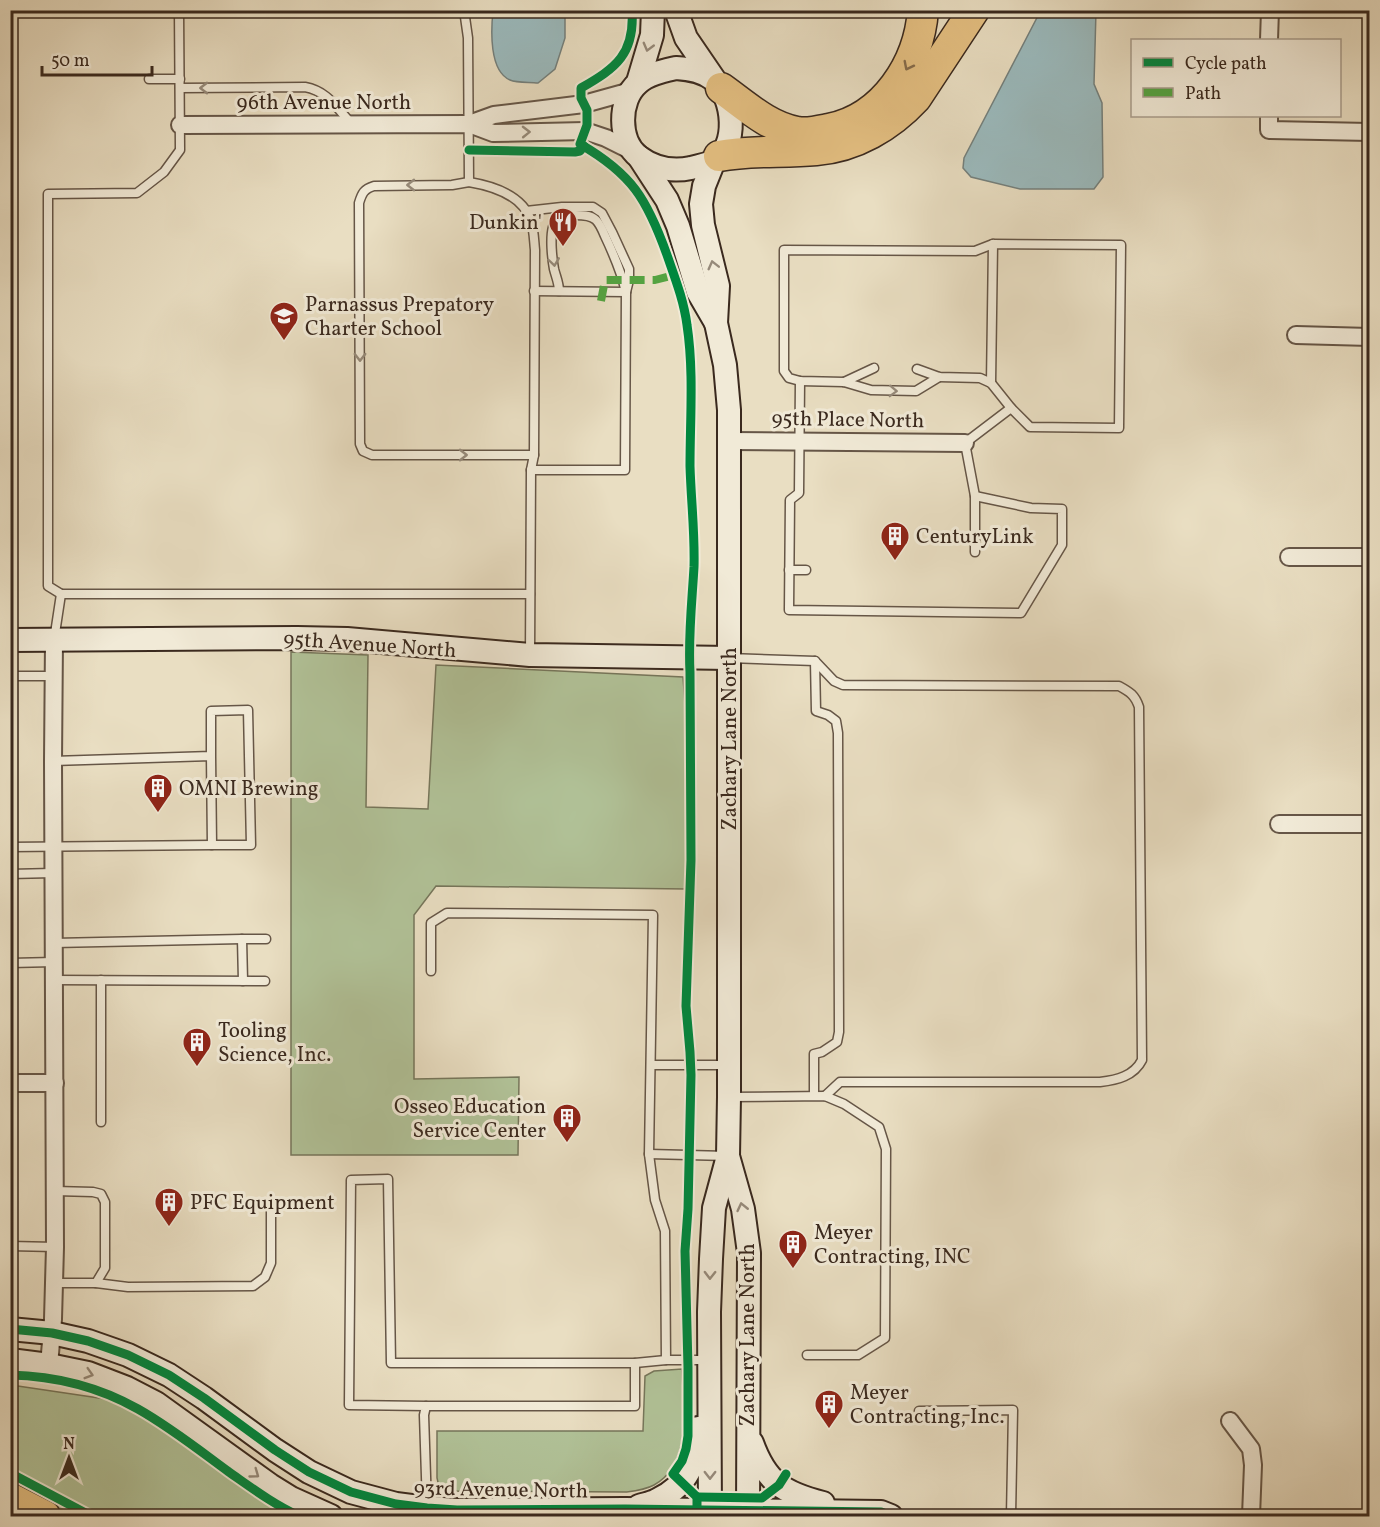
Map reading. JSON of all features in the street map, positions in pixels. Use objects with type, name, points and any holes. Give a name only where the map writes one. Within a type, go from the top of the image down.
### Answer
[{"type":"highway","points":[[718,84],[769,123],[799,132],[818,132],[837,128],[866,113],[896,86],[916,48],[924,10]]},
{"type":"highway","points":[[717,159],[740,152],[818,150],[841,146],[871,134],[904,111],[916,98],[974,10]]},
{"type":"highway","points":[[777,151],[799,162],[816,167],[832,167],[852,163],[891,144],[916,124],[935,104],[996,10]]},
{"type":"highway","points":[[10,1498],[45,1516]]},
{"type":"highway","points":[[10,1513],[18,1516]]},
{"type":"main road","points":[[653,10],[652,35],[634,86],[625,104],[623,119],[628,143],[635,154],[654,166],[668,170],[683,170],[717,159],[730,136],[731,121],[729,104],[686,38],[676,10]]},
{"type":"main road","points":[[634,86],[656,73],[676,68],[702,72],[718,84]]},
{"type":"main road","name":"Zachary Lane North","points":[[635,154],[667,200],[678,226],[698,291],[716,323]]},
{"type":"main road","name":"Zachary Lane North","points":[[710,1513],[704,1361],[698,1340],[709,1312],[714,1208],[728,1156],[729,1097],[730,441],[728,387],[716,323],[718,286],[703,225],[701,204],[704,186],[717,159]]},
{"type":"main road","name":"95th Avenue North","points":[[10,640],[347,639],[530,655],[729,658]]},
{"type":"main road","name":"Zachary Lane North","points":[[728,1156],[743,1209],[749,1253],[748,1514]]},
{"type":"main road","name":"93rd Avenue North","points":[[10,1329],[52,1333],[88,1341],[128,1355],[169,1375],[309,1472],[351,1492],[426,1512],[625,1509],[748,1514],[859,1511],[881,1512],[891,1516]]},
{"type":"main road","points":[[10,1360],[88,1373],[127,1388],[156,1403],[270,1485],[291,1498],[331,1516]]},
{"type":"main road","points":[[625,1509],[657,1501],[687,1476],[698,1447],[704,1361]]},
{"type":"main road","points":[[748,1433],[756,1456],[765,1472],[778,1485],[796,1496],[859,1511]]},
{"type":"street","points":[[1269,10],[1269,39]]},
{"type":"street","name":"96th Avenue North","points":[[180,125],[469,124],[494,115],[584,104],[634,86]]},
{"type":"street","points":[[1269,123],[1370,132]]},
{"type":"street","name":"96th Avenue North","points":[[469,124],[493,133],[585,130],[606,138],[635,154]]},
{"type":"street","points":[[1296,335],[1370,337]]},
{"type":"street","name":"95th Place North","points":[[730,441],[965,443]]},
{"type":"street","points":[[1289,557],[1370,557]]},
{"type":"street","points":[[49,1365],[55,1247],[54,640]]},
{"type":"street","points":[[1279,824],[1370,825]]},
{"type":"street","points":[[10,1083],[55,1083]]},
{"type":"street","points":[[1230,1420],[1251,1449],[1253,1464],[1251,1516]]},
{"type":"lane","points":[[179,10],[180,150],[164,172],[137,193],[48,194],[48,586],[61,594],[530,594]]},
{"type":"lane","points":[[464,10],[468,38],[469,182]]},
{"type":"lane","points":[[149,79],[180,83],[315,89],[323,93],[353,125]]},
{"type":"lane","points":[[530,655],[531,470],[534,455],[535,250],[532,222],[518,200],[485,184],[469,182],[452,185],[374,186],[366,189],[359,203],[360,444],[363,451],[372,455],[534,455]]},
{"type":"lane","points":[[526,211],[562,207],[593,207],[602,213],[629,269],[626,292],[625,470],[531,470]]},
{"type":"lane","points":[[559,291],[559,281],[554,267],[552,230],[561,217],[567,215],[588,216],[598,221],[621,271],[626,292]]},
{"type":"lane","points":[[991,383],[993,244]]},
{"type":"lane","points":[[917,369],[939,377],[980,378],[991,383],[1030,427],[1119,428],[1121,245],[993,244],[975,251],[784,250],[784,371],[789,378],[800,381],[844,382],[871,390],[916,391],[939,377]]},
{"type":"lane","points":[[534,291],[626,292]]},
{"type":"lane","points":[[844,382],[874,368]]},
{"type":"lane","points":[[800,381],[799,492],[790,500],[789,610],[1021,613],[1062,544],[1062,509],[1031,508],[975,496]]},
{"type":"lane","points":[[975,552],[975,496],[965,443],[1011,408]]},
{"type":"lane","points":[[789,570],[806,570]]},
{"type":"lane","points":[[54,640],[61,594]]},
{"type":"lane","points":[[729,658],[815,661],[834,681],[843,685],[1119,686],[1136,697],[1139,707],[1142,1060],[1139,1067],[1117,1080],[1100,1082],[840,1082],[825,1096]]},
{"type":"lane","points":[[814,1095],[814,1054],[837,1042],[839,1032],[838,733],[836,721],[816,711],[815,661]]},
{"type":"lane","points":[[10,676],[53,676]]},
{"type":"lane","points":[[10,846],[251,845],[248,710],[211,711],[213,845]]},
{"type":"lane","points":[[53,761],[211,756]]},
{"type":"lane","points":[[10,874],[53,873]]},
{"type":"lane","points":[[431,971],[431,923],[447,913],[653,915],[649,1154],[655,1200],[665,1231],[666,1360]]},
{"type":"lane","points":[[242,939],[243,981]]},
{"type":"lane","points":[[54,943],[266,939]]},
{"type":"lane","points":[[10,963],[54,962]]},
{"type":"lane","points":[[54,980],[265,981]]},
{"type":"lane","points":[[101,980],[101,1122]]},
{"type":"lane","points":[[651,1065],[728,1065]]},
{"type":"lane","points":[[729,1097],[825,1096],[844,1104],[879,1127],[886,1149],[885,1338],[858,1355],[807,1355]]},
{"type":"lane","points":[[649,1154],[728,1156]]},
{"type":"lane","points":[[635,1363],[635,1406],[349,1405],[351,1180],[388,1179],[391,1363],[704,1361]]},
{"type":"lane","points":[[55,1191],[93,1192],[101,1194],[105,1202],[105,1268],[96,1283]]},
{"type":"lane","points":[[54,1283],[96,1283],[128,1287],[253,1286],[265,1277],[271,1263],[271,1206]]},
{"type":"lane","points":[[10,1246],[55,1247]]},
{"type":"lane","points":[[426,1406],[424,1415],[426,1512]]},
{"type":"lane","points":[[919,1411],[1013,1410],[1011,1516]]},
{"type":"green space","points":[[291,652],[368,655],[366,807],[428,809],[436,665],[683,677],[687,757],[686,889],[436,886],[414,915],[414,1079],[519,1077],[518,1155],[291,1155]]},
{"type":"green space","points":[[682,1369],[684,1416],[680,1449],[675,1463],[666,1476],[654,1485],[626,1492],[440,1491],[437,1478],[437,1431],[643,1431],[645,1376],[654,1371]]},
{"type":"green space","points":[[11,1385],[126,1402],[216,1463],[268,1504],[297,1516],[63,1516],[11,1488]]},
{"type":"water","points":[[1041,10],[1096,11],[1094,84],[1102,103],[1103,177],[1094,189],[1020,189],[971,177],[963,168],[964,158]]},
{"type":"water","points":[[493,11],[565,11],[565,38],[555,69],[538,83],[510,80],[498,68],[493,49]]},
{"type":"marked path","points":[[601,301],[605,280],[655,280],[674,275]]},
{"type":"cycle path","points":[[632,10],[630,38],[621,58],[604,74],[581,88],[581,98],[587,110],[587,125],[580,144],[613,166],[636,190],[644,203],[660,235],[679,290],[686,316],[689,342],[694,567],[690,619],[691,860],[686,1006],[691,1075],[685,1251],[688,1436],[682,1461],[673,1474],[697,1497],[697,1516]]},
{"type":"cycle path","points":[[469,150],[575,152],[580,151],[584,146]]},
{"type":"cycle path","points":[[10,1329],[52,1333],[88,1341],[128,1355],[169,1375],[309,1472],[351,1492],[396,1504],[457,1510],[881,1512],[891,1516]]},
{"type":"cycle path","points":[[10,1375],[60,1380],[123,1401],[173,1431],[263,1496],[299,1516]]},
{"type":"cycle path","points":[[10,1473],[91,1516]]},
{"type":"cycle path","points":[[697,1497],[762,1498],[779,1485],[786,1474]]},
{"type":"place","name":"Dunkin'","points":[[563,248]]},
{"type":"place","name":"Parnassus Prepatory Charter School","points":[[284,342]]},
{"type":"place","name":"CenturyLink","points":[[895,562]]},
{"type":"place","name":"OMNI Brewing","points":[[158,814]]},
{"type":"place","name":"Tooling Science, Inc.","points":[[197,1068]]},
{"type":"place","name":"Osseo Education Service Center","points":[[567,1144]]},
{"type":"place","name":"PFC Equipment","points":[[169,1228]]},
{"type":"place","name":"Meyer Contracting, INC","points":[[793,1270]]},
{"type":"place","name":"Meyer Contracting, Inc.","points":[[829,1430]]}]
